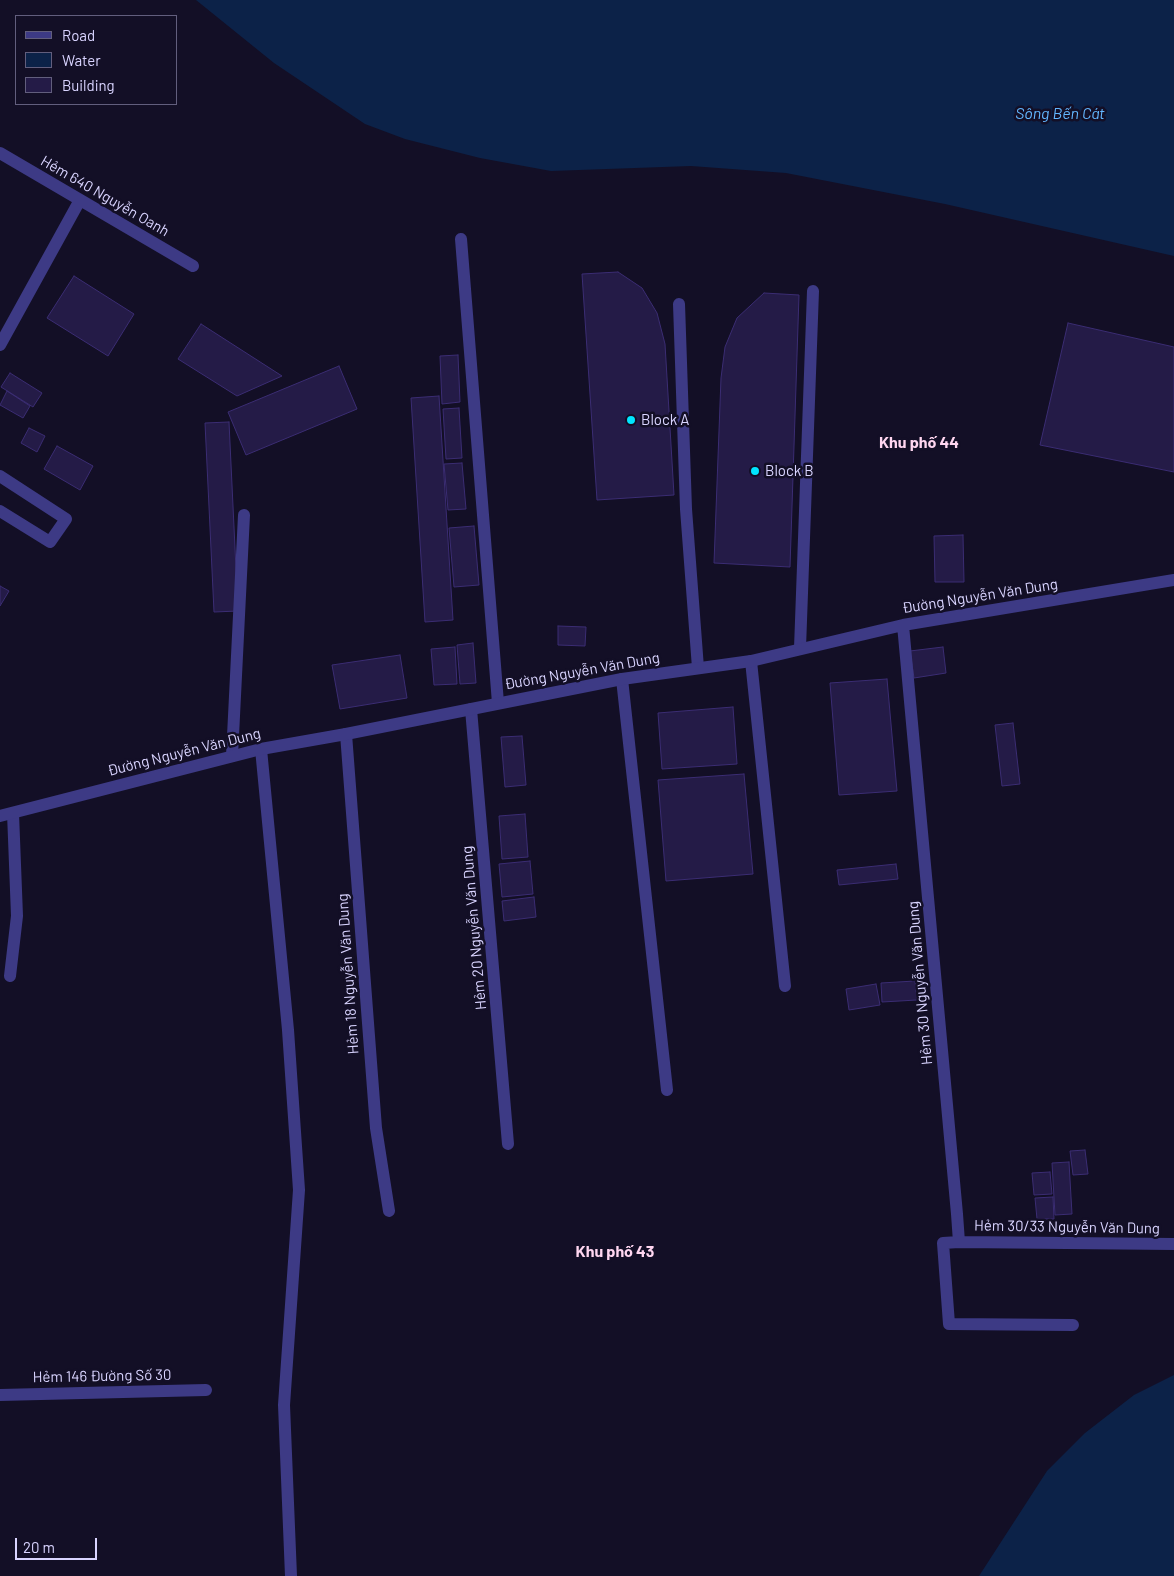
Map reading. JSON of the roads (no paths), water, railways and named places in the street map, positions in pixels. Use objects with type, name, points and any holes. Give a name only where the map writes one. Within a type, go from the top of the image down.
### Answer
[{"type":"street","name":"Hẻm 640 Nguyễn Oanh","points":[[0,153],[193,266]]},
{"type":"street","points":[[0,345],[80,200]]},
{"type":"street","points":[[461,238],[498,703]]},
{"type":"street","points":[[800,648],[813,291]]},
{"type":"street","points":[[679,304],[686,509],[698,668]]},
{"type":"street","points":[[0,476],[66,519],[50,542],[0,511]]},
{"type":"street","points":[[232,756],[244,516]]},
{"type":"street","name":"Đường Nguyễn Văn Dung","points":[[0,816],[262,749],[622,679],[751,661],[903,624],[1174,580]]},
{"type":"street","name":"Hẻm 30 Nguyễn Văn Dung","points":[[903,624],[959,1242]]},
{"type":"street","points":[[751,661],[785,986]]},
{"type":"street","points":[[622,679],[667,1090]]},
{"type":"street","name":"Hẻm 20 Nguyễn Văn Dung","points":[[471,709],[508,1144]]},
{"type":"street","name":"Hẻm 18 Nguyễn Văn Dung","points":[[346,734],[376,1128],[388,1211]]},
{"type":"street","points":[[262,749],[288,1030],[299,1190],[284,1405],[291,1576]]},
{"type":"street","points":[[10,976],[16,916],[13,813]]},
{"type":"street","points":[[959,1242],[943,1243],[949,1324],[1073,1324]]},
{"type":"street","name":"Hẻm 30/33 Nguyễn Văn Dung","points":[[959,1242],[1174,1244]]},
{"type":"street","name":"Hẻm 146 Đường Số 30","points":[[0,1395],[206,1390]]},
{"type":"water","name":"Sông Bến Cát","points":[[196,0],[1174,0],[1174,256],[945,204],[786,173],[691,166],[551,171],[480,158],[405,139],[365,124],[274,63]]},
{"type":"water","points":[[1174,1375],[1174,1576],[979,1576],[1047,1471],[1085,1433],[1134,1395]]},
{"type":"place","name":"Block A","points":[[631,420]]},
{"type":"place","name":"Block B","points":[[755,471]]},
{"type":"district","name":"Khu phố 44","points":[[919,443]]},
{"type":"district","name":"Khu phố 43","points":[[615,1252]]}]
